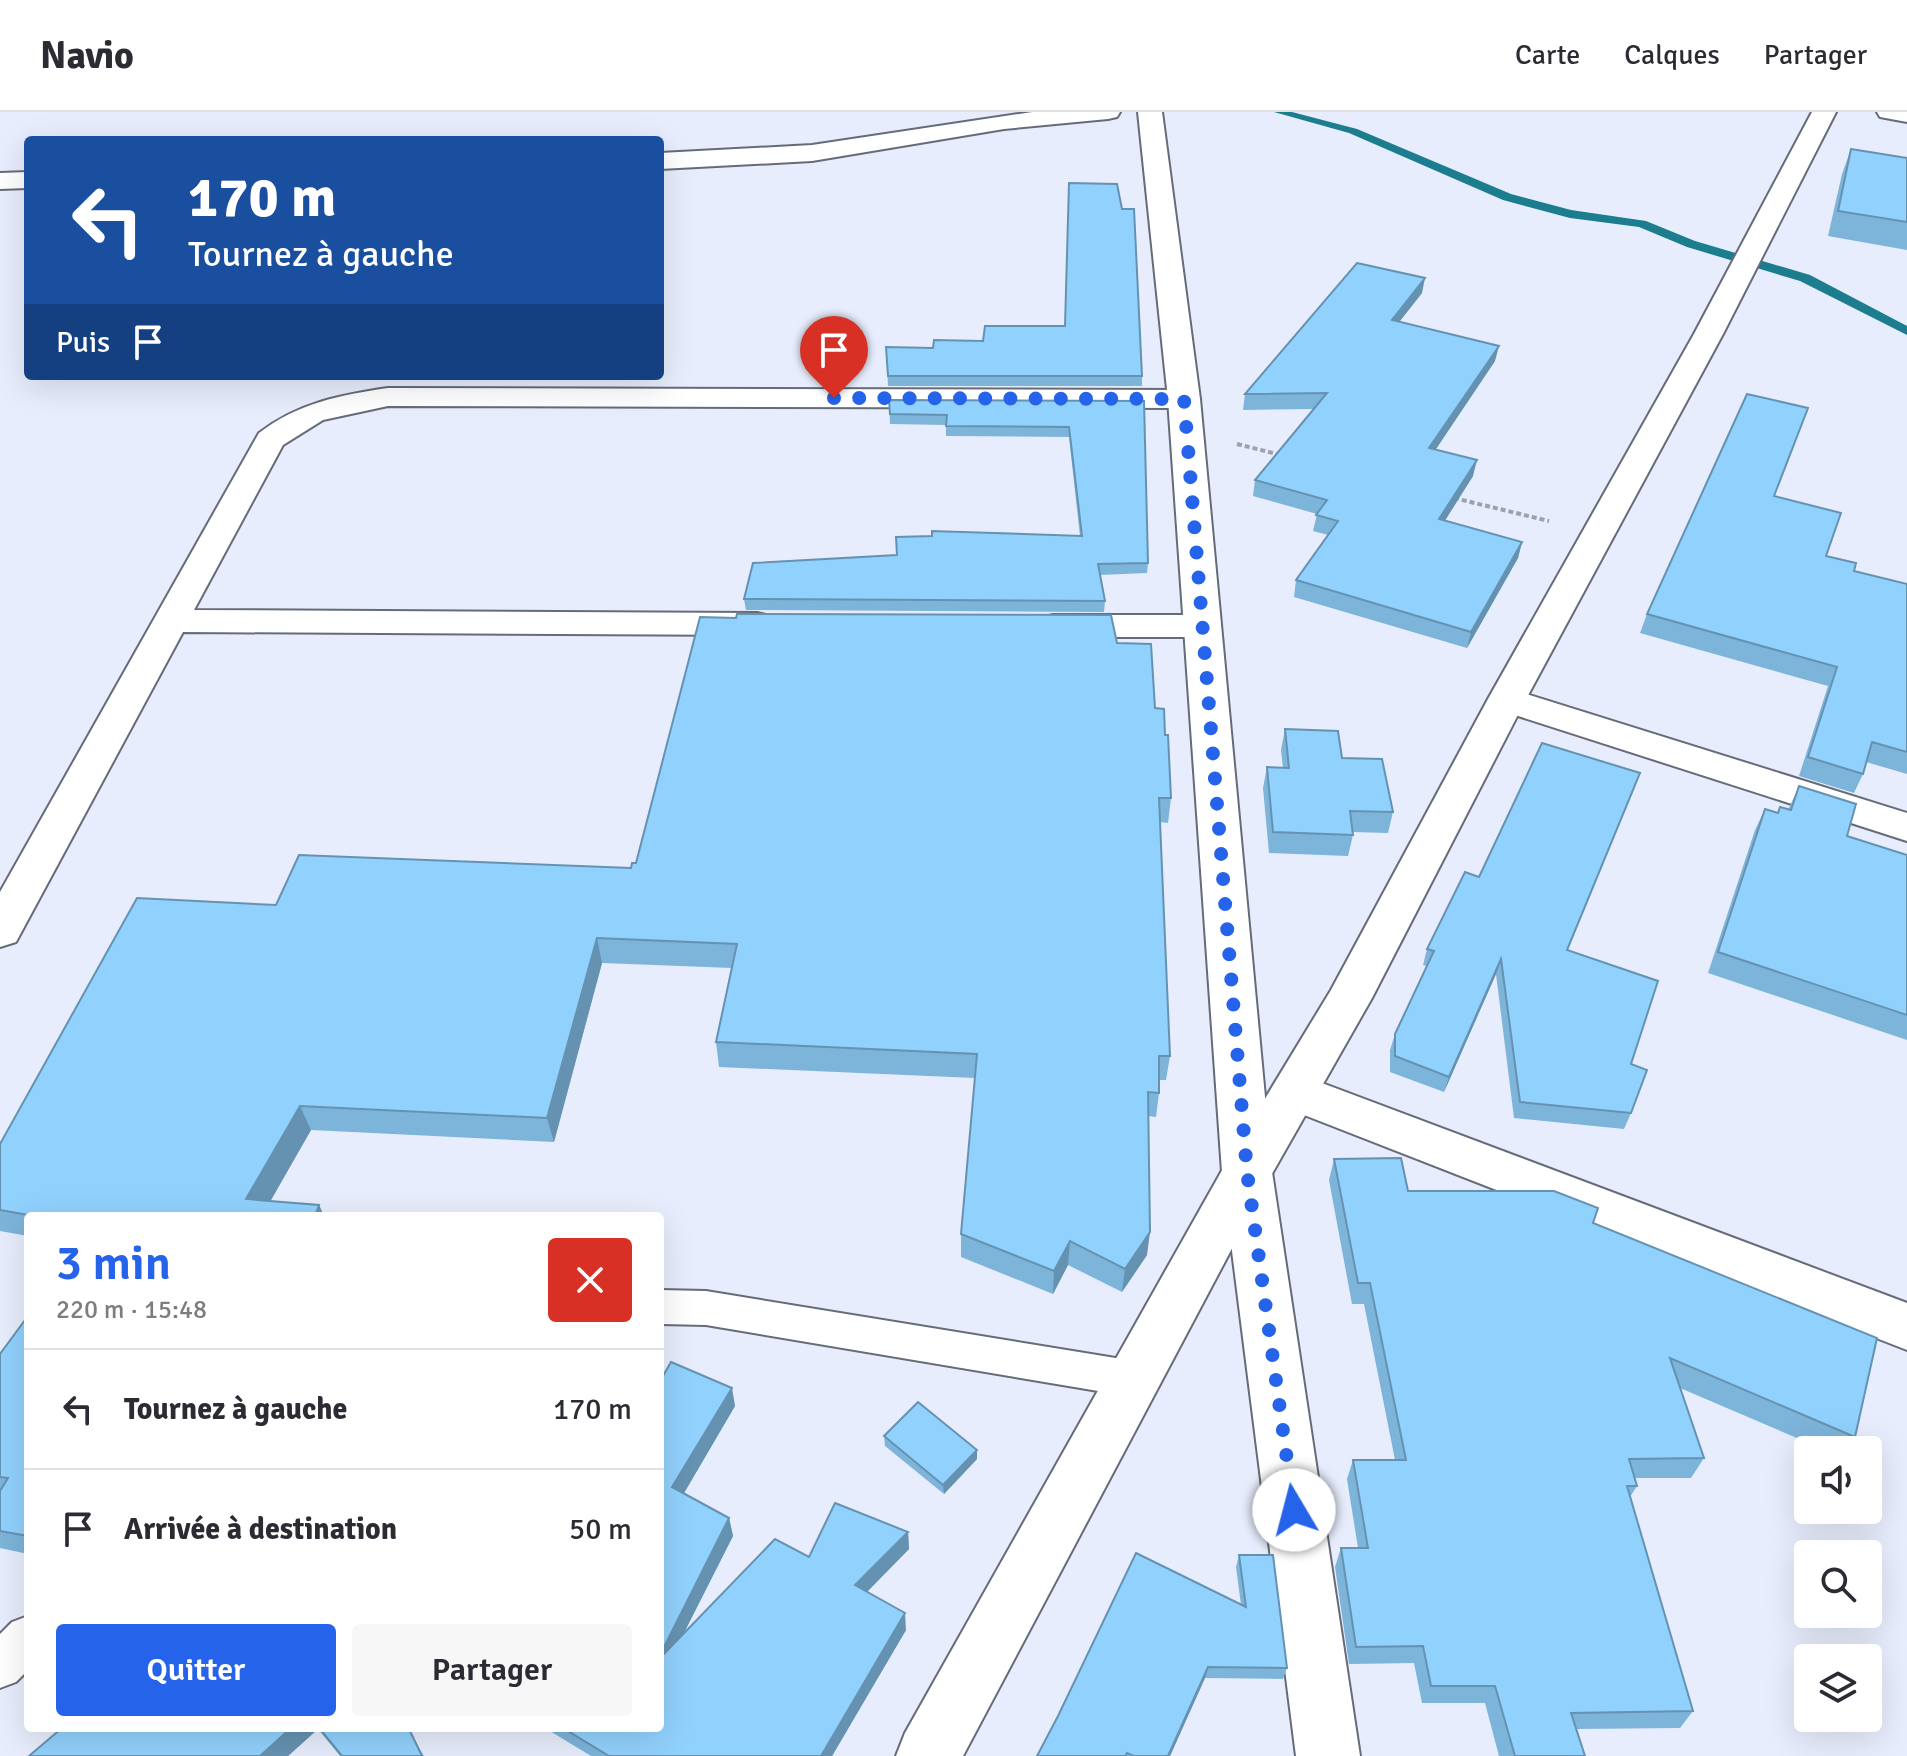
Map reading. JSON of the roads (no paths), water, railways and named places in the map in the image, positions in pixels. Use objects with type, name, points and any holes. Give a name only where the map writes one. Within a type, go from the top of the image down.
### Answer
[{"type":"street","points":[[664,161],[812,153],[1004,122],[1108,112]]},
{"type":"street","points":[[1150,112],[1185,415],[1247,1172],[1328,1756]]},
{"type":"street","points":[[928,1756],[1247,1172],[1298,1093],[1507,700],[1601,534],[1771,218],[1824,112]]},
{"type":"street","points":[[1889,112],[1907,115]]},
{"type":"street","points":[[0,181],[24,180]]},
{"type":"street","points":[[0,931],[270,440],[293,420],[337,405],[388,397],[1185,415]]},
{"type":"street","points":[[171,621],[790,624]]},
{"type":"street","points":[[1012,625],[1203,626]]},
{"type":"street","points":[[1507,700],[1907,827]]},
{"type":"street","points":[[1298,1093],[1907,1327]]},
{"type":"lane","points":[[664,1307],[706,1308],[1134,1379]]},
{"type":"lane","points":[[0,1666],[24,1642]]},
{"type":"waterway","points":[[1279,112],[1353,131],[1507,197],[1570,214],[1642,224],[1691,244],[1805,278],[1907,331]]}]
